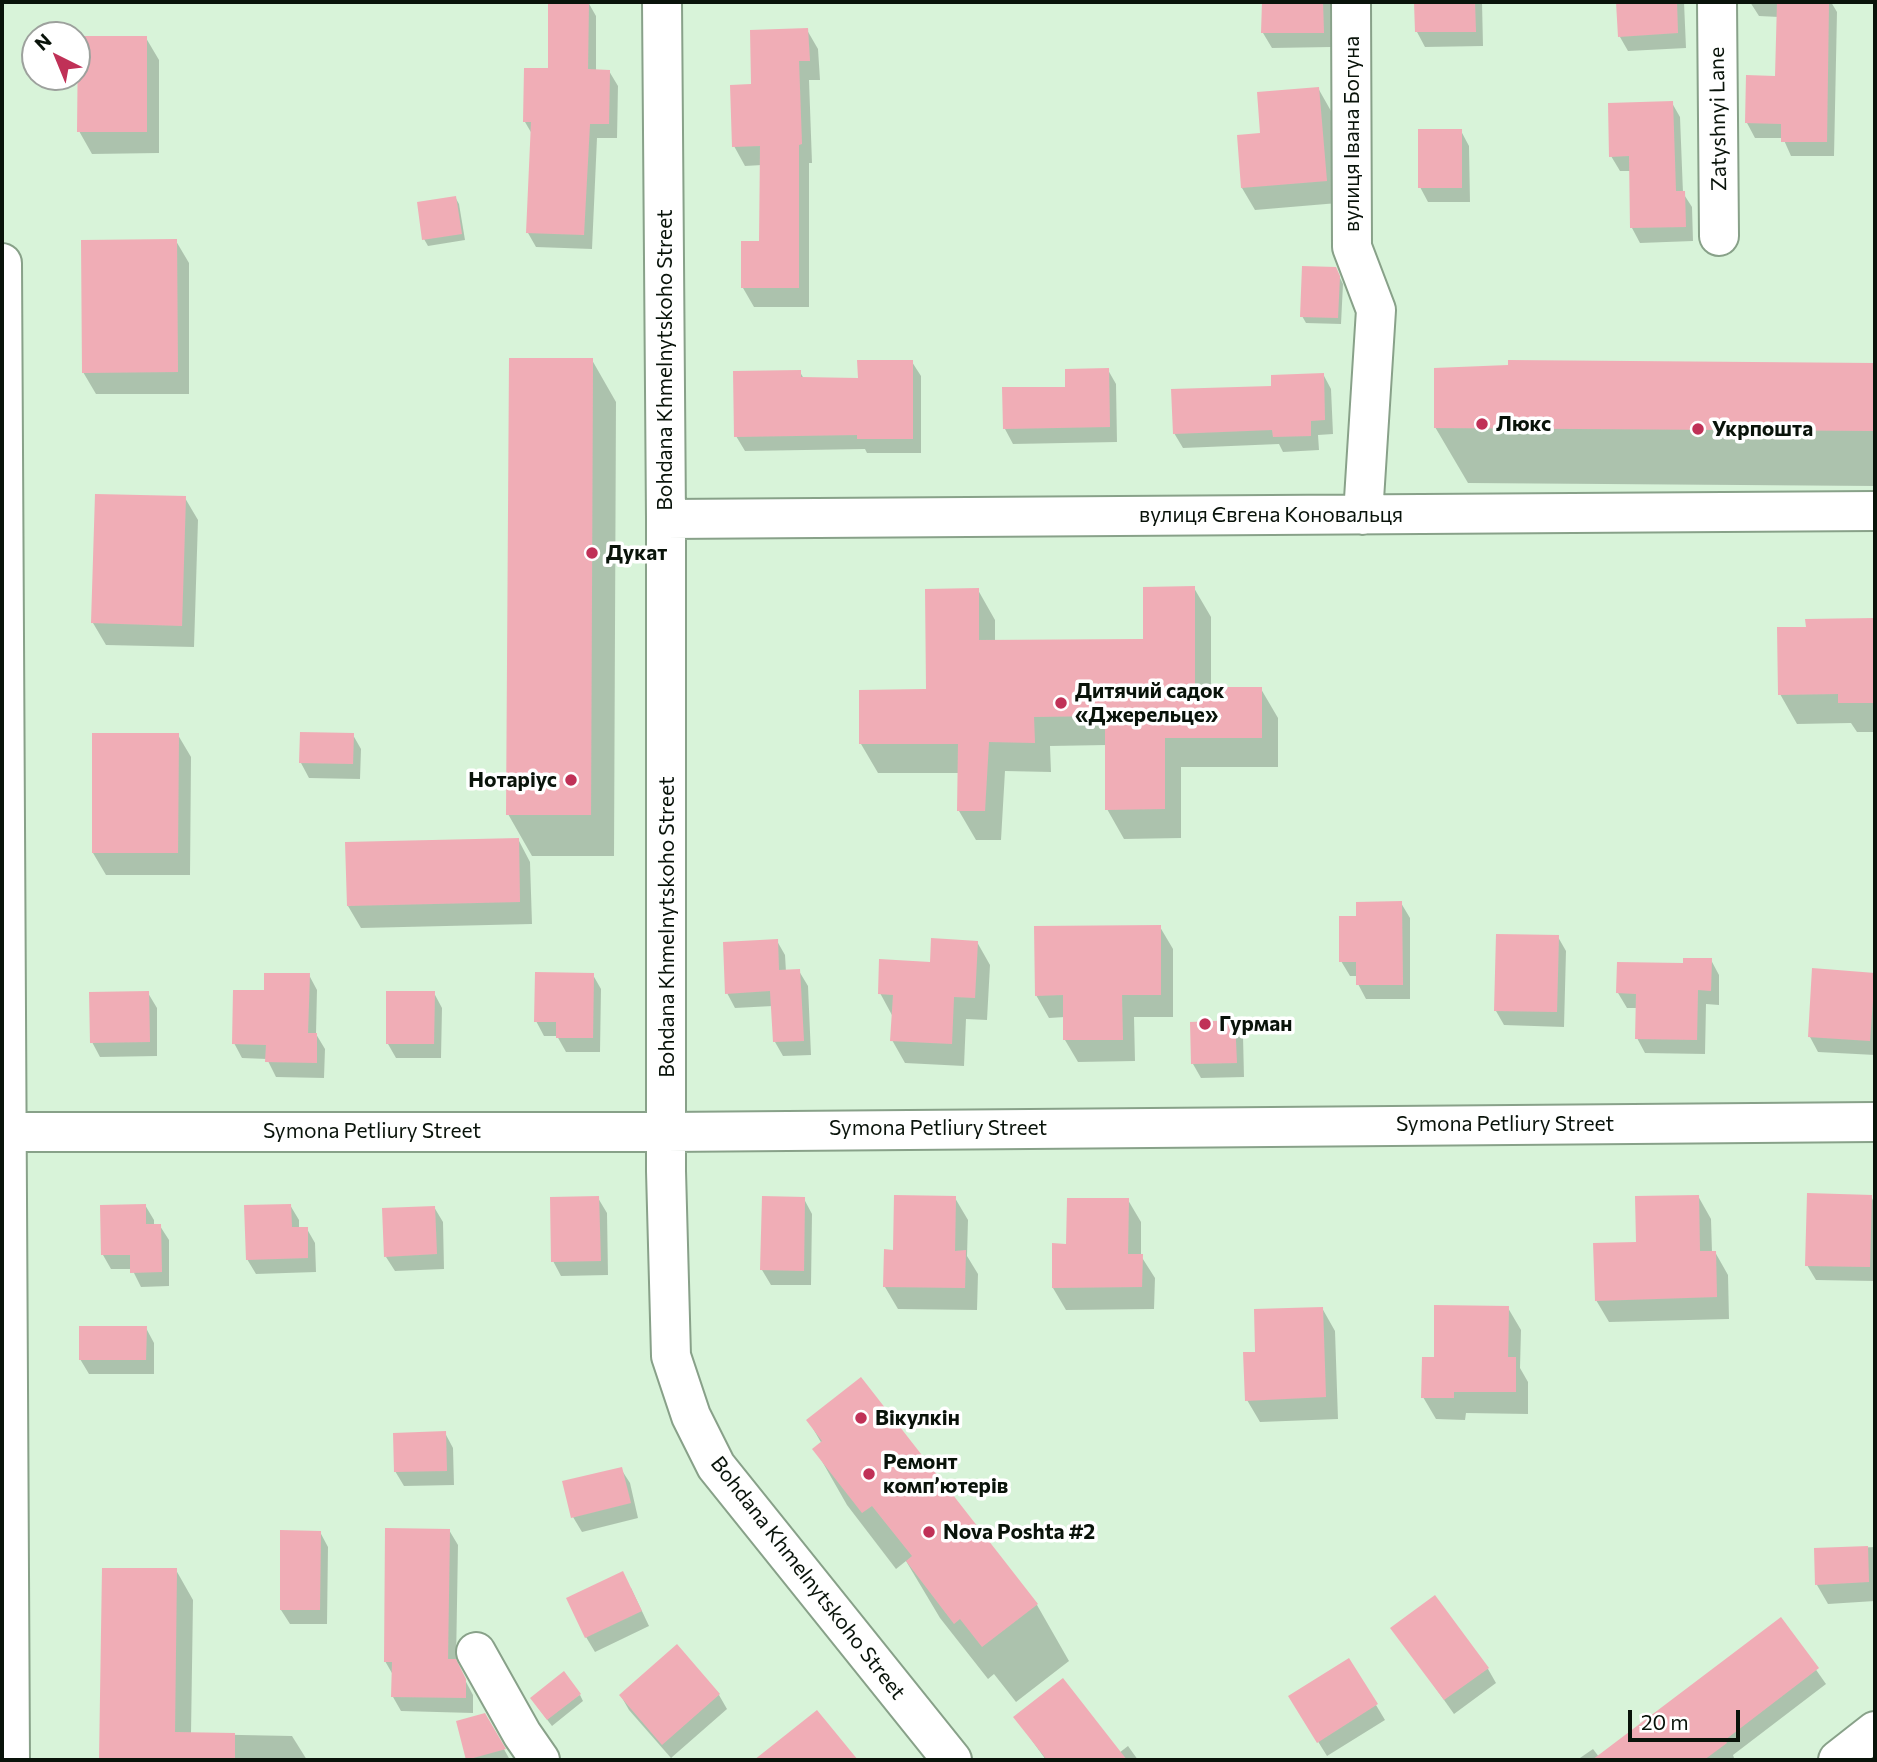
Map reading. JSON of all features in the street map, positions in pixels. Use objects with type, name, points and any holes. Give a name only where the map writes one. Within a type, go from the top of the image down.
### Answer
[{"type":"street","name":"Bohdana Khmelnytskoho Street","points":[[662,2],[667,1132],[671,1356],[691,1416],[716,1466],[933,1754]]},
{"type":"street","name":"вулиця Івана Богуна","points":[[1352,2],[1352,247],[1376,310],[1363,515]]},
{"type":"street","name":"Zatyshnyi Lane","points":[[1717,2],[1719,236]]},
{"type":"street","points":[[2,263],[10,1760]]},
{"type":"street","name":"вулиця Євгена Коновальця","points":[[666,519],[1875,511]]},
{"type":"street","name":"Symona Petliury Street","points":[[5,1132],[667,1132],[1875,1122]]},
{"type":"street","points":[[476,1652],[522,1734],[540,1760]]},
{"type":"street","points":[[1838,1760],[1875,1731]]},
{"type":"building","points":[[548,2],[589,2],[588,69],[610,70],[609,124],[590,124],[584,235],[526,233],[531,122],[523,122],[524,68],[548,68]]},
{"type":"building","points":[[1262,2],[1323,2],[1324,33],[1261,33]]},
{"type":"building","points":[[1414,2],[1475,2],[1476,32],[1415,32]]},
{"type":"building","points":[[1616,2],[1677,2],[1678,33],[1618,37]]},
{"type":"building","points":[[1777,2],[1829,2],[1827,142],[1781,142],[1781,124],[1745,123],[1746,75],[1775,76]]},
{"type":"building","points":[[808,28],[810,61],[799,61],[802,144],[799,145],[799,288],[741,288],[741,241],[759,241],[760,146],[732,147],[730,85],[751,84],[750,30]]},
{"type":"building","points":[[91,36],[147,36],[147,132],[77,132],[77,91],[91,91]]},
{"type":"building","points":[[1319,87],[1327,181],[1241,188],[1237,135],[1260,133],[1257,92]]},
{"type":"building","points":[[1673,101],[1676,191],[1685,191],[1686,227],[1630,228],[1629,156],[1609,157],[1608,103]]},
{"type":"building","points":[[1418,129],[1462,129],[1462,188],[1418,188]]},
{"type":"building","points":[[456,196],[462,234],[422,240],[417,202]]},
{"type":"building","points":[[177,239],[178,372],[82,373],[81,240]]},
{"type":"building","points":[[1302,266],[1336,267],[1340,276],[1338,318],[1300,317]]},
{"type":"building","points":[[509,358],[593,358],[591,815],[506,815]]},
{"type":"building","points":[[857,360],[913,360],[913,439],[857,439],[857,435],[734,437],[733,371],[801,370],[801,377],[858,378]]},
{"type":"building","points":[[1508,360],[1875,363],[1875,431],[1434,428],[1434,368],[1508,365]]},
{"type":"building","points":[[1109,368],[1110,427],[1003,429],[1002,387],[1065,387],[1065,369]]},
{"type":"building","points":[[1324,373],[1325,420],[1311,421],[1311,436],[1273,437],[1272,430],[1173,434],[1171,389],[1271,386],[1271,375]]},
{"type":"building","points":[[95,494],[186,496],[182,626],[91,623]]},
{"type":"building","name":"Дитячий садок «Джерельце»","points":[[1195,586],[1195,687],[1262,687],[1262,738],[1165,738],[1165,809],[1105,810],[1105,716],[1034,717],[1035,743],[989,742],[985,811],[957,811],[958,744],[859,744],[859,690],[926,689],[925,589],[979,588],[979,640],[1143,639],[1143,587]]},
{"type":"building","points":[[1875,618],[1875,703],[1838,703],[1838,694],[1778,695],[1777,627],[1806,627],[1805,619]]},
{"type":"building","points":[[300,732],[354,733],[353,764],[299,763]]},
{"type":"building","points":[[92,733],[179,733],[178,853],[92,853]]},
{"type":"building","points":[[519,838],[520,902],[347,906],[345,842]]},
{"type":"building","points":[[1402,901],[1403,985],[1356,985],[1356,962],[1339,962],[1339,916],[1356,916],[1356,902]]},
{"type":"building","points":[[1161,925],[1161,995],[1122,995],[1123,1040],[1063,1040],[1063,995],[1035,996],[1034,926]]},
{"type":"building","points":[[1496,934],[1559,935],[1557,1012],[1494,1011]]},
{"type":"building","points":[[931,938],[978,941],[975,998],[954,997],[952,1044],[890,1041],[893,995],[878,994],[879,959],[930,962]]},
{"type":"building","points":[[778,939],[779,970],[800,969],[804,1041],[773,1042],[770,991],[725,994],[723,942]]},
{"type":"building","points":[[1683,958],[1712,958],[1711,991],[1698,990],[1697,1040],[1635,1039],[1636,994],[1616,993],[1617,962],[1683,963]]},
{"type":"building","points":[[1812,968],[1875,973],[1870,1041],[1808,1037]]},
{"type":"building","points":[[535,972],[594,973],[593,1038],[556,1038],[556,1022],[534,1022]]},
{"type":"building","points":[[264,973],[310,973],[308,1033],[317,1033],[317,1063],[265,1062],[266,1045],[232,1044],[233,990],[264,990]]},
{"type":"building","points":[[149,991],[150,1042],[90,1043],[89,992]]},
{"type":"building","points":[[386,991],[435,991],[434,1044],[386,1044]]},
{"type":"building","points":[[1235,1020],[1237,1063],[1191,1064],[1190,1022]]},
{"type":"building","points":[[1807,1193],[1872,1195],[1870,1267],[1805,1266]]},
{"type":"building","points":[[894,1195],[956,1196],[955,1251],[966,1250],[965,1288],[883,1287],[884,1249],[893,1250]]},
{"type":"building","points":[[1699,1195],[1700,1251],[1716,1251],[1717,1297],[1595,1301],[1593,1243],[1636,1242],[1635,1196]]},
{"type":"building","points":[[599,1196],[601,1261],[551,1262],[550,1197]]},
{"type":"building","points":[[762,1196],[805,1197],[804,1271],[760,1270]]},
{"type":"building","points":[[1067,1198],[1129,1198],[1128,1254],[1143,1254],[1142,1287],[1052,1288],[1052,1243],[1066,1244]]},
{"type":"building","points":[[146,1204],[146,1224],[161,1224],[162,1272],[130,1273],[130,1255],[101,1255],[100,1205]]},
{"type":"building","points":[[291,1204],[292,1227],[308,1227],[308,1258],[246,1260],[244,1205]]},
{"type":"building","points":[[435,1206],[437,1254],[384,1257],[382,1208]]},
{"type":"building","points":[[1434,1305],[1509,1306],[1508,1357],[1516,1357],[1516,1392],[1454,1392],[1454,1398],[1421,1398],[1422,1357],[1434,1357]]},
{"type":"building","points":[[1323,1307],[1326,1397],[1245,1401],[1243,1352],[1255,1352],[1254,1309]]},
{"type":"building","points":[[79,1326],[147,1326],[146,1360],[79,1360]]},
{"type":"building","points":[[861,1377],[1038,1604],[982,1647],[960,1619],[954,1624],[906,1561],[912,1556],[872,1506],[862,1513],[812,1449],[822,1441],[806,1420]]},
{"type":"building","points":[[446,1431],[447,1471],[394,1472],[393,1433]]},
{"type":"building","points":[[622,1467],[631,1503],[571,1518],[562,1481]]},
{"type":"building","points":[[385,1528],[450,1529],[448,1659],[456,1659],[466,1679],[466,1698],[391,1697],[392,1662],[384,1662]]},
{"type":"building","points":[[280,1530],[321,1531],[320,1610],[280,1610]]},
{"type":"building","points":[[1868,1546],[1869,1582],[1815,1585],[1814,1548]]},
{"type":"building","points":[[102,1568],[177,1568],[175,1732],[235,1733],[235,1760],[99,1760]]},
{"type":"building","points":[[623,1571],[642,1611],[585,1638],[566,1598]]},
{"type":"building","points":[[1435,1595],[1489,1668],[1444,1700],[1390,1628]]},
{"type":"building","points":[[1781,1617],[1819,1668],[1725,1740],[1727,1743],[1704,1760],[1592,1760]]},
{"type":"building","points":[[677,1644],[720,1694],[662,1745],[619,1695]]},
{"type":"building","points":[[1349,1658],[1378,1704],[1317,1743],[1288,1696]]},
{"type":"building","points":[[564,1671],[581,1694],[547,1720],[530,1698]]},
{"type":"building","points":[[1063,1678],[1127,1760],[1047,1760],[1013,1717]]},
{"type":"building","points":[[817,1710],[858,1760],[754,1760]]},
{"type":"building","points":[[485,1713],[506,1749],[466,1760],[456,1721]]},
{"type":"place","name":"Люкс","points":[[1482,424]]},
{"type":"place","name":"Укрпошта","points":[[1698,429]]},
{"type":"place","name":"Дукат","points":[[592,553]]},
{"type":"place","name":"Дитячий садок «Джерельце»","points":[[1061,703]]},
{"type":"place","name":"Нотаріус","points":[[571,780]]},
{"type":"place","name":"Гурман","points":[[1205,1024]]},
{"type":"place","name":"Вікулкін","points":[[861,1418]]},
{"type":"place","name":"Ремонт комп’ютерів","points":[[869,1474]]},
{"type":"place","name":"Nova Poshta #2","points":[[929,1532]]}]
